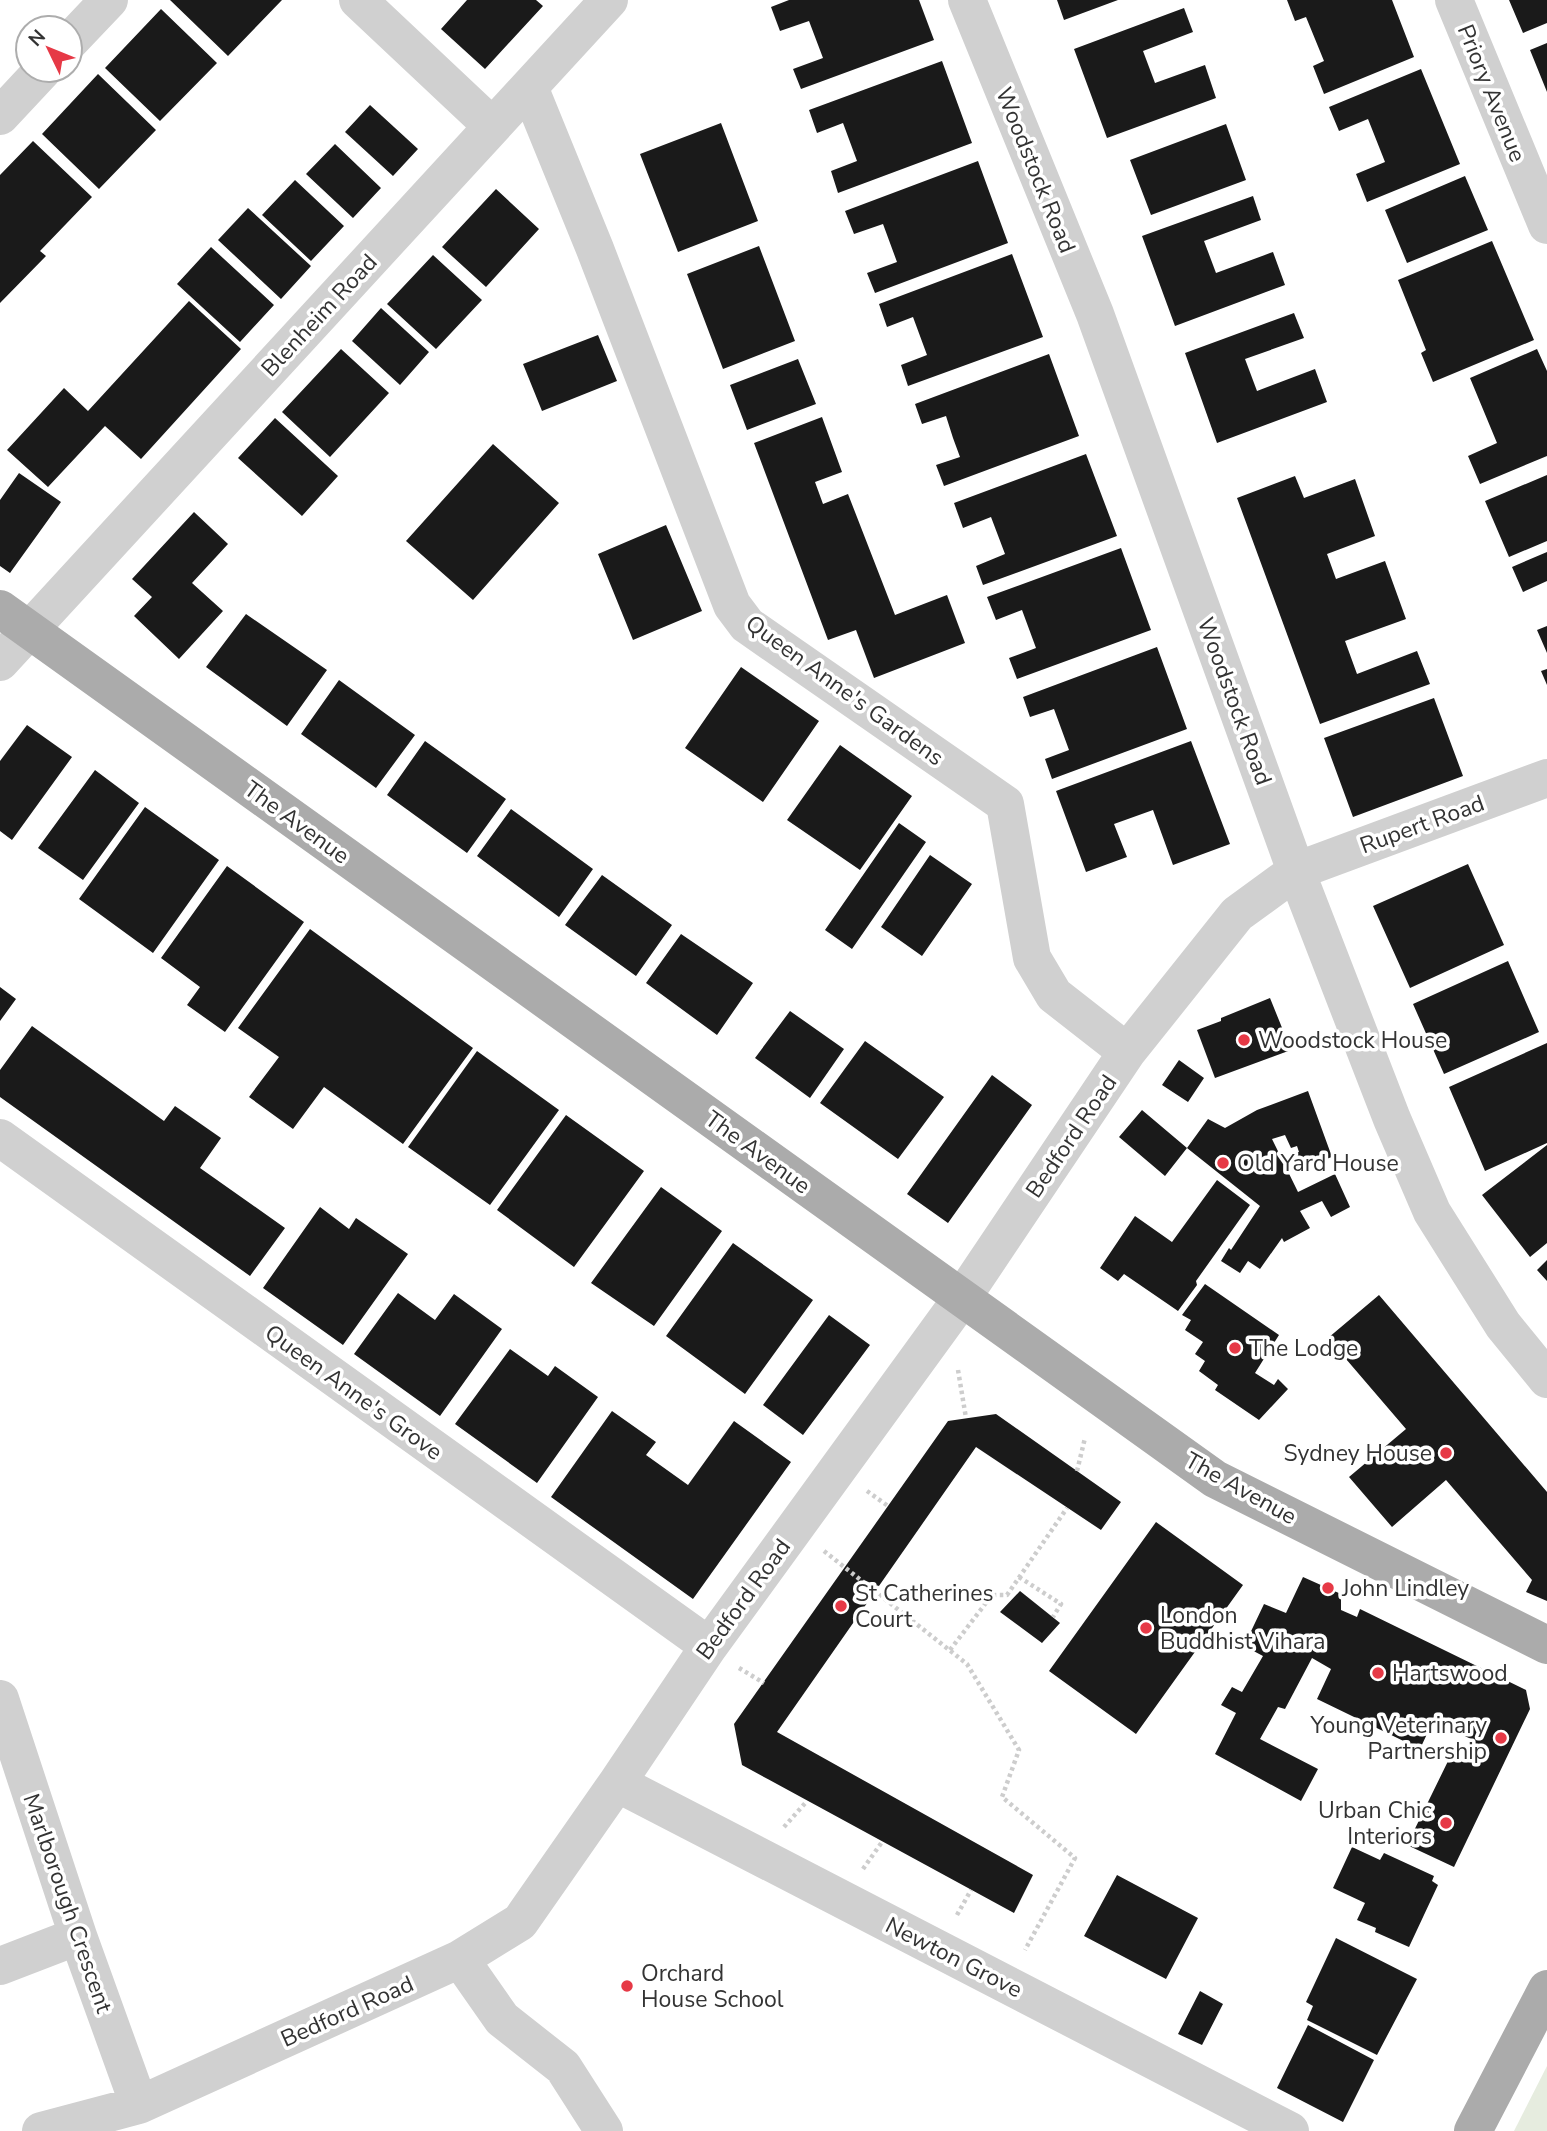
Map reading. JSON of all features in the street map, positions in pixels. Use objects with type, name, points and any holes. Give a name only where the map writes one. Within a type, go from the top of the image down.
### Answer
[{"type":"main road","name":"The Avenue","points":[[14,619],[1215,1479],[1547,1646]]},
{"type":"main road","points":[[1473,2131],[1547,1989]]},
{"type":"street","points":[[84,26],[109,0]]},
{"type":"street","points":[[358,0],[492,126]]},
{"type":"street","name":"Blenheim Road","points":[[14,619],[492,126],[609,0]]},
{"type":"street","name":"Woodstock Road","points":[[967,0],[1095,314],[1296,871],[1392,1119],[1432,1212],[1503,1325],[1547,1379]]},
{"type":"street","name":"Priory Avenue","points":[[1454,0],[1547,225]]},
{"type":"street","points":[[0,116],[30,84]]},
{"type":"street","name":"Queen Anne's Gardens","points":[[529,87],[595,249],[732,605],[747,625],[1005,804],[1032,958],[1054,995],[1127,1052]]},
{"type":"street","points":[[0,662],[14,619]]},
{"type":"street","name":"Rupert Road","points":[[1296,871],[1547,778]]},
{"type":"street","name":"Bedford Road","points":[[41,2131],[139,2105],[460,1959],[520,1922],[617,1783],[720,1655],[1127,1052],[1237,914],[1296,871]]},
{"type":"street","name":"Queen Anne's Grove","points":[[0,1138],[720,1655]]},
{"type":"street","name":"Marlborough Crescent","points":[[0,1699],[78,1936],[139,2105]]},
{"type":"street","name":"Newton Grove","points":[[617,1783],[1290,2131]]},
{"type":"street","points":[[0,1966],[78,1936]]},
{"type":"street","points":[[460,1959],[502,2019],[563,2067],[604,2131]]},
{"type":"path","points":[[958,1368],[966,1418]]},
{"type":"path","points":[[1077,1471],[1085,1438]]},
{"type":"path","points":[[860,1486],[888,1506]]},
{"type":"path","points":[[950,1650],[992,1595],[1007,1595],[1067,1508]]},
{"type":"path","points":[[817,1546],[967,1664],[1019,1750],[1002,1797],[1075,1858],[1019,1960]]},
{"type":"path","points":[[1019,1577],[1061,1604],[1053,1617]]},
{"type":"path","points":[[720,1655],[764,1682]]},
{"type":"path","points":[[779,1833],[807,1801]]},
{"type":"path","points":[[859,1876],[883,1842]]},
{"type":"path","points":[[952,1925],[971,1890]]},
{"type":"shaded area","points":[[1547,2066],[1547,2131],[1514,2131]]},
{"type":"building","points":[[170,0],[282,0],[228,56]]},
{"type":"building","points":[[467,0],[536,0],[543,6],[485,69],[441,29]]},
{"type":"building","points":[[789,0],[919,0],[934,40],[801,89],[793,69],[823,58],[809,21],[780,31],[771,7]]},
{"type":"building","points":[[1057,0],[1118,0],[1064,20]]},
{"type":"building","points":[[1287,0],[1392,0],[1414,57],[1324,94],[1313,66],[1324,61],[1306,17],[1295,21]]},
{"type":"building","points":[[1509,0],[1547,0],[1547,23],[1523,33]]},
{"type":"building","points":[[1184,8],[1193,32],[1143,51],[1155,83],[1205,65],[1216,98],[1107,138],[1074,49]]},
{"type":"building","points":[[161,9],[217,63],[160,121],[105,68]]},
{"type":"building","points":[[1547,43],[1547,92],[1530,50]]},
{"type":"building","points":[[942,61],[972,143],[838,193],[831,171],[857,161],[843,123],[817,133],[809,110]]},
{"type":"building","points":[[1421,69],[1460,164],[1367,202],[1356,174],[1385,162],[1368,119],[1339,131],[1329,107]]},
{"type":"building","points":[[98,74],[156,130],[99,189],[42,134]]},
{"type":"building","points":[[370,105],[418,149],[393,176],[345,132]]},
{"type":"building","points":[[721,123],[758,221],[678,252],[640,154]]},
{"type":"building","points":[[1226,124],[1246,180],[1151,215],[1130,160]]},
{"type":"building","points":[[33,141],[92,197],[40,251],[46,256],[0,303],[0,175]]},
{"type":"building","points":[[335,144],[381,188],[353,218],[306,174]]},
{"type":"building","points":[[978,161],[1008,243],[875,293],[867,273],[897,262],[883,224],[854,234],[845,211]]},
{"type":"building","points":[[1465,176],[1488,230],[1407,263],[1385,210]]},
{"type":"building","points":[[295,180],[344,226],[311,261],[262,215]]},
{"type":"building","points":[[496,189],[539,229],[486,287],[442,247]]},
{"type":"building","points":[[1253,196],[1261,220],[1204,241],[1216,273],[1273,252],[1285,285],[1175,326],[1142,236]]},
{"type":"building","points":[[248,208],[311,266],[281,299],[218,240]]},
{"type":"building","points":[[1492,241],[1534,340],[1433,382],[1421,353],[1426,350],[1398,280]]},
{"type":"building","points":[[759,246],[795,341],[723,369],[687,274]]},
{"type":"building","points":[[211,247],[274,305],[240,342],[177,284]]},
{"type":"building","points":[[1012,254],[1043,337],[908,386],[901,365],[927,355],[913,317],[887,327],[879,304]]},
{"type":"building","points":[[433,255],[482,300],[436,349],[387,304]]},
{"type":"building","points":[[189,301],[241,349],[141,459],[105,426],[48,487],[7,450],[64,388],[88,411]]},
{"type":"building","points":[[381,308],[429,352],[400,385],[352,341]]},
{"type":"building","points":[[1294,313],[1304,338],[1245,359],[1257,391],[1315,369],[1327,402],[1217,443],[1185,353]]},
{"type":"building","points":[[598,335],[617,381],[542,411],[523,364]]},
{"type":"building","points":[[341,349],[389,393],[330,457],[282,412]]},
{"type":"building","points":[[1537,349],[1547,371],[1547,456],[1480,484],[1468,456],[1497,443],[1470,378]]},
{"type":"building","points":[[1049,354],[1079,436],[944,486],[936,465],[960,457],[946,416],[922,424],[915,404]]},
{"type":"building","points":[[798,359],[816,404],[747,430],[730,385]]},
{"type":"building","points":[[822,417],[842,472],[815,482],[823,504],[848,494],[895,615],[947,595],[965,643],[874,678],[856,630],[828,640],[754,443]]},
{"type":"building","points":[[275,418],[338,476],[302,516],[238,458]]},
{"type":"building","points":[[493,444],[559,503],[473,600],[406,541]]},
{"type":"building","points":[[1086,454],[1117,536],[983,585],[976,566],[1005,554],[991,517],[963,528],[954,503]]},
{"type":"building","points":[[19,473],[61,502],[10,573],[0,566],[0,500]]},
{"type":"building","points":[[1547,475],[1547,541],[1509,557],[1485,501]]},
{"type":"building","points":[[1295,476],[1304,498],[1355,479],[1375,536],[1327,554],[1336,579],[1385,561],[1406,619],[1345,641],[1357,674],[1417,651],[1430,684],[1320,724],[1237,498]]},
{"type":"building","points":[[194,512],[228,544],[192,583],[223,611],[179,659],[134,616],[152,597],[132,579]]},
{"type":"building","points":[[666,525],[702,611],[633,640],[598,554]]},
{"type":"building","points":[[1121,548],[1151,630],[1017,679],[1009,658],[1036,648],[1022,610],[996,620],[987,597]]},
{"type":"building","points":[[1547,552],[1547,581],[1523,592],[1512,567]]},
{"type":"building","points":[[246,614],[327,670],[287,726],[206,667]]},
{"type":"building","points":[[1547,626],[1547,653],[1537,630]]},
{"type":"building","points":[[1157,647],[1187,729],[1052,779],[1045,759],[1069,750],[1054,709],[1030,717],[1023,697]]},
{"type":"building","points":[[741,667],[819,721],[763,802],[685,748]]},
{"type":"building","points":[[1547,669],[1547,685],[1541,671]]},
{"type":"building","points":[[339,680],[415,735],[376,788],[301,734]]},
{"type":"building","points":[[1434,698],[1463,776],[1353,817],[1324,738]]},
{"type":"building","points":[[27,725],[72,757],[12,840],[0,831],[0,761]]},
{"type":"building","points":[[425,741],[506,799],[467,853],[387,795]]},
{"type":"building","points":[[1191,741],[1230,844],[1173,865],[1153,810],[1114,824],[1127,857],[1086,872],[1056,791]]},
{"type":"building","points":[[840,745],[912,796],[860,870],[787,820]]},
{"type":"building","points":[[95,770],[139,803],[83,880],[38,848]]},
{"type":"building","points":[[145,807],[219,860],[153,953],[79,899]]},
{"type":"building","points":[[511,809],[593,869],[559,917],[477,856]]},
{"type":"building","points":[[899,823],[926,842],[852,949],[825,930]]},
{"type":"building","points":[[930,855],[972,884],[922,956],[881,927]]},
{"type":"building","points":[[1468,864],[1504,945],[1410,988],[1373,906]]},
{"type":"building","points":[[227,866],[304,922],[225,1032],[187,1005],[200,987],[161,958]]},
{"type":"building","points":[[602,875],[672,925],[636,976],[565,925]]},
{"type":"building","points":[[310,929],[473,1048],[403,1144],[324,1087],[293,1129],[249,1097],[279,1057],[238,1028]]},
{"type":"building","points":[[681,934],[753,983],[717,1035],[646,983]]},
{"type":"building","points":[[1508,961],[1539,1032],[1444,1074],[1413,1004]]},
{"type":"building","points":[[0,987],[16,999],[0,1021]]},
{"type":"building","name":"Woodstock House","points":[[1270,998],[1291,1050],[1215,1078],[1197,1030]]},
{"type":"building","points":[[790,1011],[844,1049],[810,1098],[755,1058]]},
{"type":"building","points":[[32,1026],[164,1121],[175,1106],[221,1138],[200,1168],[285,1228],[250,1276],[0,1097],[0,1070]]},
{"type":"building","points":[[865,1041],[944,1097],[898,1159],[820,1103]]},
{"type":"building","points":[[1547,1043],[1547,1143],[1485,1171],[1449,1087]]},
{"type":"building","points":[[477,1051],[559,1110],[490,1205],[408,1147]]},
{"type":"building","points":[[1179,1060],[1204,1078],[1188,1102],[1162,1085]]},
{"type":"building","points":[[992,1075],[1032,1105],[948,1223],[907,1194]]},
{"type":"building","points":[[1308,1091],[1332,1157],[1297,1169],[1292,1154],[1299,1152],[1297,1146],[1291,1148],[1285,1135],[1272,1139],[1298,1192],[1335,1174],[1350,1207],[1331,1217],[1322,1201],[1300,1211],[1310,1228],[1284,1242],[1282,1238],[1260,1269],[1248,1261],[1240,1273],[1221,1261],[1260,1206],[1187,1148],[1208,1119],[1225,1128],[1257,1110]]},
{"type":"building","points":[[1142,1110],[1187,1148],[1165,1176],[1119,1137]]},
{"type":"building","points":[[566,1115],[644,1171],[574,1267],[497,1210]]},
{"type":"building","points":[[1547,1145],[1547,1243],[1530,1257],[1482,1195]]},
{"type":"building","points":[[1217,1180],[1250,1205],[1178,1311],[1124,1274],[1118,1281],[1100,1268],[1135,1216],[1172,1242]]},
{"type":"building","points":[[661,1187],[722,1231],[654,1326],[591,1283]]},
{"type":"building","points":[[320,1207],[349,1229],[356,1218],[408,1254],[343,1345],[263,1288]]},
{"type":"building","points":[[733,1243],[813,1300],[745,1394],[666,1336]]},
{"type":"building","points":[[1547,1260],[1547,1281],[1537,1270]]},
{"type":"building","name":"The Lodge","points":[[1205,1284],[1279,1335],[1255,1373],[1274,1385],[1278,1379],[1288,1389],[1259,1420],[1215,1390],[1218,1385],[1199,1371],[1205,1361],[1195,1354],[1203,1342],[1185,1330],[1191,1320],[1182,1315]]},
{"type":"building","points":[[398,1293],[435,1320],[454,1294],[502,1329],[440,1416],[354,1354]]},
{"type":"building","name":"Sydney House","points":[[1379,1295],[1547,1492],[1547,1601],[1526,1592],[1532,1580],[1446,1480],[1392,1527],[1349,1477],[1406,1429],[1328,1338]]},
{"type":"building","points":[[829,1315],[870,1345],[803,1435],[763,1405]]},
{"type":"building","points":[[510,1349],[548,1376],[555,1366],[598,1397],[537,1483],[455,1424]]},
{"type":"building","points":[[612,1411],[656,1442],[646,1455],[688,1485],[734,1421],[791,1462],[693,1599],[551,1497]]},
{"type":"building","name":"St Catherines Court","points":[[996,1414],[1121,1502],[1101,1530],[976,1447],[777,1732],[1033,1875],[1014,1913],[742,1765],[734,1724],[948,1421]]},
{"type":"building","name":"London Buddhist Vihara","points":[[1156,1522],[1243,1585],[1136,1734],[1049,1671]]},
{"type":"building","points":[[1303,1577],[1341,1594],[1341,1610],[1357,1617],[1360,1609],[1526,1690],[1530,1709],[1454,1867],[1407,1845],[1451,1755],[1461,1760],[1471,1739],[1433,1721],[1420,1749],[1317,1699],[1331,1669],[1312,1658],[1285,1709],[1278,1707],[1260,1739],[1318,1769],[1301,1801],[1215,1754],[1236,1713],[1221,1705],[1232,1687],[1242,1692],[1263,1656],[1244,1646],[1264,1604],[1286,1613]]},
{"type":"building","points":[[1020,1591],[1060,1623],[1042,1643],[1000,1612]]},
{"type":"building","points":[[1352,1847],[1380,1860],[1384,1853],[1434,1876],[1432,1881],[1438,1885],[1409,1947],[1375,1932],[1376,1928],[1357,1920],[1365,1903],[1333,1888]]},
{"type":"building","points":[[1117,1875],[1198,1918],[1166,1979],[1084,1936]]},
{"type":"building","points":[[1336,1938],[1417,1979],[1377,2055],[1307,2020],[1313,2006],[1306,2002]]},
{"type":"building","points":[[1200,1991],[1223,2004],[1202,2045],[1178,2034]]},
{"type":"building","points":[[1308,2025],[1374,2060],[1343,2122],[1277,2088]]},
{"type":"place","name":"Woodstock House","points":[[1244,1040]]},
{"type":"place","name":"Old Yard House","points":[[1223,1163]]},
{"type":"place","name":"The Lodge","points":[[1235,1348]]},
{"type":"place","name":"Sydney House","points":[[1446,1453]]},
{"type":"place","name":"John Lindley","points":[[1328,1588]]},
{"type":"place","name":"St Catherines Court","points":[[841,1606]]},
{"type":"place","name":"London Buddhist Vihara","points":[[1146,1628]]},
{"type":"place","name":"Hartswood","points":[[1378,1673]]},
{"type":"place","name":"Young Veterinary Partnership","points":[[1501,1738]]},
{"type":"place","name":"Urban Chic Interiors","points":[[1446,1823]]},
{"type":"place","name":"Orchard House School","points":[[627,1986]]}]
